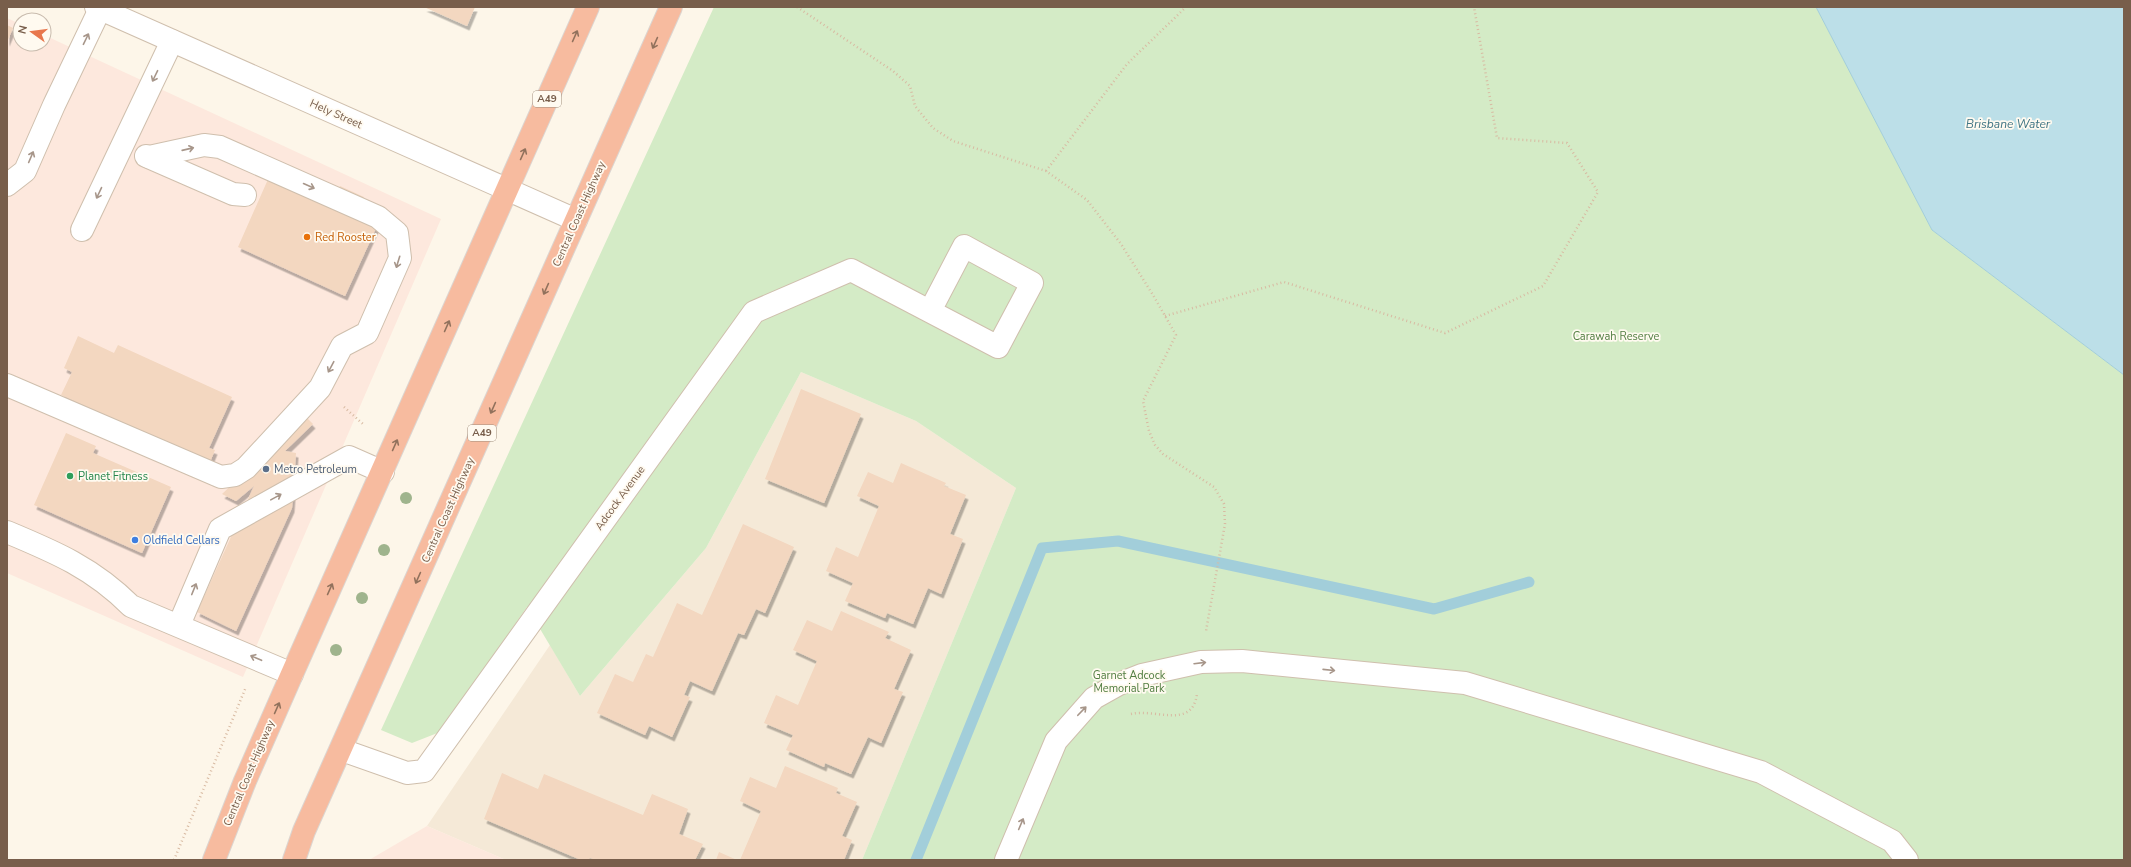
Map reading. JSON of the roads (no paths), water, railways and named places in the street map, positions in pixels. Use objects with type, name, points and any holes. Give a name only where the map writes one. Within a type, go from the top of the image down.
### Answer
[{"type":"highway","name":"Central Coast Highway","points":[[214,860],[245,781],[588,7]]},
{"type":"highway","name":"Central Coast Highway","points":[[294,860],[304,831],[342,750],[671,7]]},
{"type":"street","name":"Hely Street","points":[[98,8],[576,220]]},
{"type":"street","points":[[7,185],[25,171],[98,8]]},
{"type":"street","points":[[82,230],[172,41]]},
{"type":"street","points":[[7,385],[221,478],[235,475],[246,468],[320,388],[342,346],[367,333],[400,258],[397,233],[378,217],[220,147],[204,145],[150,157]]},
{"type":"street","points":[[122,146],[233,194],[245,196]]},
{"type":"street","name":"Adcock Avenue","points":[[342,750],[407,773],[424,771],[754,312],[851,270],[998,347],[1032,283],[964,246],[930,311]]},
{"type":"street","points":[[179,625],[220,529],[349,457],[382,472]]},
{"type":"street","points":[[7,532],[63,555],[114,588],[131,606],[258,658],[292,674]]},
{"type":"street","points":[[1006,860],[1056,741],[1094,698],[1119,684],[1142,675],[1201,662],[1242,661],[1465,683],[1761,772],[1892,841],[1907,860]]},
{"type":"water","name":"Brisbane Water","points":[[1816,7],[2124,7],[2124,375],[1932,230]]},
{"type":"waterway","points":[[916,860],[1042,548],[1118,541],[1434,609],[1529,582]]},
{"type":"place","name":"Red Rooster","points":[[307,237]]},
{"type":"place","name":"Metro Petroleum","points":[[266,469]]},
{"type":"place","name":"Planet Fitness","points":[[70,476]]},
{"type":"place","name":"Oldfield Cellars","points":[[135,540]]},
{"type":"park label","name":"Carawah Reserve","points":[[1616,336]]},
{"type":"park label","name":"Garnet Adcock Memorial Park","points":[[1129,681]]}]
